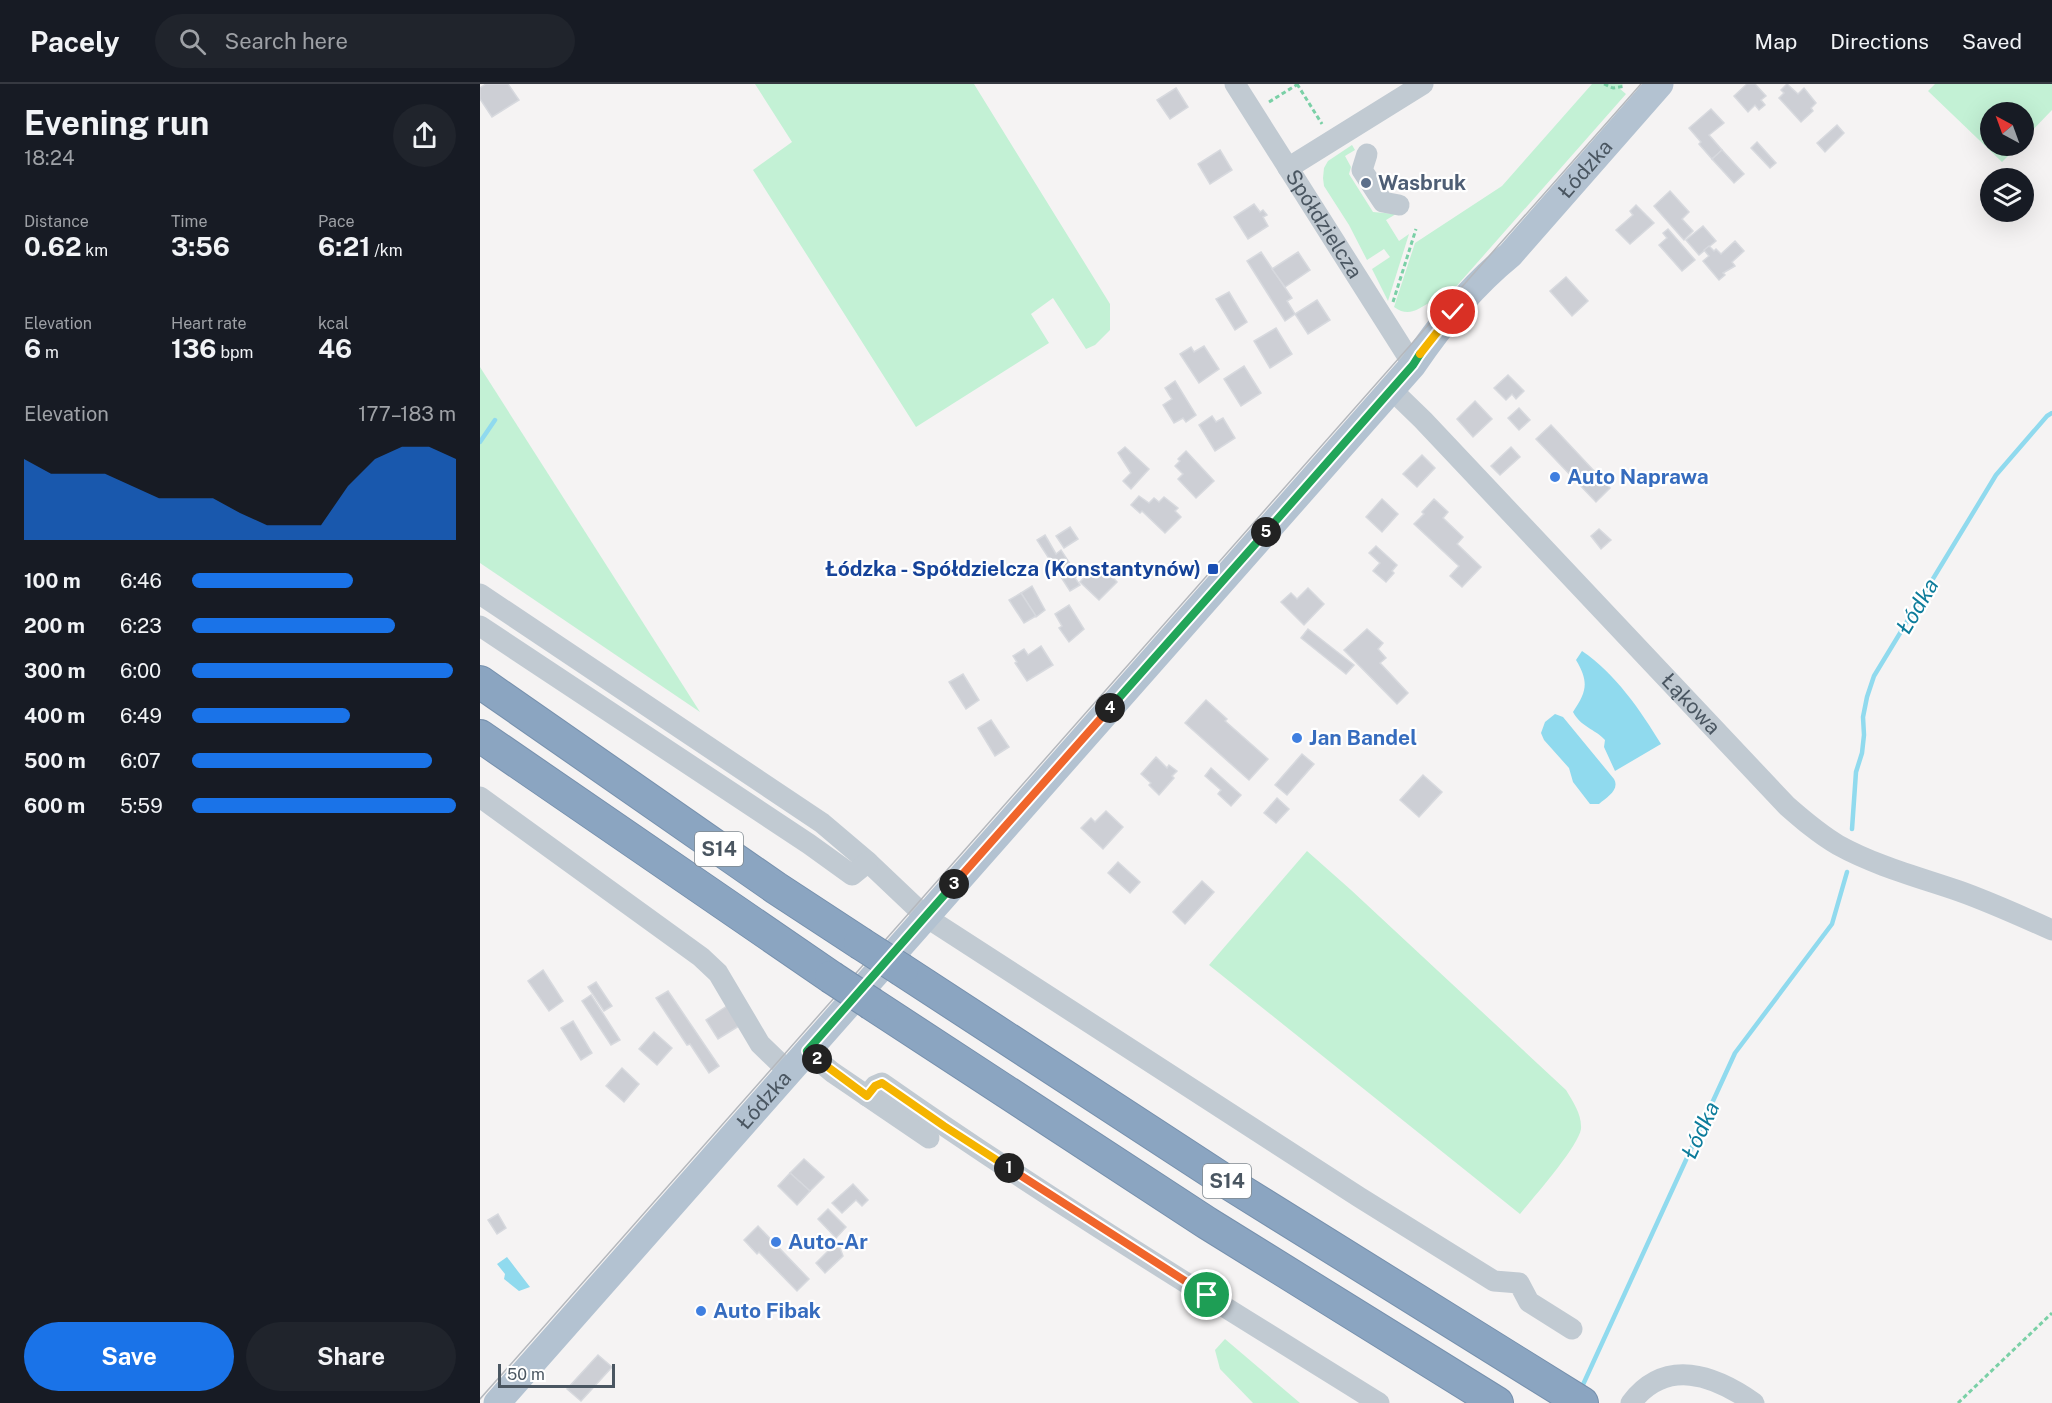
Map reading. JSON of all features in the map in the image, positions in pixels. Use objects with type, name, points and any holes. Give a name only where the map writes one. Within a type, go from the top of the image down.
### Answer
[{"type":"highway","name":"S14","points":[[480,682],[776,888],[860,943],[1230,1184],[1582,1403]]},
{"type":"highway","name":"S14","points":[[480,736],[872,1004],[1207,1223],[1497,1403]]},
{"type":"main road","name":"Łódzka","points":[[496,1403],[1391,389],[1413,365],[1442,347],[1458,330],[1510,255],[1660,84]]},
{"type":"street","name":"Spółdzielcza","points":[[1235,84],[1413,365]]},
{"type":"street","points":[[1288,168],[1423,84]]},
{"type":"street","points":[[1364,160],[1391,204]]},
{"type":"street","name":"Łąkowa","points":[[1391,389],[1423,420],[1787,806],[1814,829],[1837,844],[1878,864],[1961,892],[2052,930]]},
{"type":"street","points":[[480,594],[822,823],[868,862],[926,917],[1359,1197],[1494,1281],[1519,1283]]},
{"type":"street","points":[[480,626],[809,844],[852,875],[868,862]]},
{"type":"street","points":[[480,797],[701,957],[718,973],[760,1044],[789,1072]]},
{"type":"street","points":[[807,1051],[832,1072],[929,1138]]},
{"type":"street","points":[[867,1096],[875,1086],[882,1083],[953,1132],[1379,1403]]},
{"type":"street","points":[[1508,1265],[1530,1302],[1572,1329]]},
{"type":"street","points":[[1631,1403],[1651,1384],[1665,1377],[1684,1374],[1700,1375],[1721,1382],[1754,1403]]},
{"type":"path","points":[[1269,102],[1297,84],[1322,124]]},
{"type":"path","points":[[1604,84],[1613,88],[1625,86]]},
{"type":"path","points":[[1391,309],[1416,229]]},
{"type":"path","points":[[1958,1403],[2052,1313]]},
{"type":"green space","points":[[755,84],[974,84],[1110,304],[1110,330],[1095,345],[1086,349],[1053,298],[1031,314],[1049,343],[916,427],[753,170],[792,142]]},
{"type":"green space","points":[[1592,84],[1623,84],[1619,88],[1626,94],[1439,306],[1432,301],[1409,312],[1394,307],[1415,243],[1502,186]]},
{"type":"green space","points":[[1935,84],[2052,84],[2052,110],[2034,129],[2034,102],[1980,102],[1980,141],[1928,91]]},
{"type":"green space","points":[[1352,145],[1355,150],[1345,156],[1351,167],[1349,174],[1373,212],[1396,214],[1386,220],[1399,241],[1409,234],[1388,301],[1372,269],[1390,257],[1384,249],[1367,260],[1349,225],[1324,186],[1324,168],[1328,161]]},
{"type":"green space","points":[[1996,156],[2008,156],[2002,162]]},
{"type":"green space","points":[[480,367],[700,712],[480,563]]},
{"type":"green space","points":[[1307,851],[1566,1090],[1580,1118],[1581,1129],[1572,1148],[1520,1214],[1209,965]]},
{"type":"green space","points":[[1225,1339],[1300,1403],[1253,1403],[1220,1369],[1215,1350]]},
{"type":"water","points":[[1582,651],[1616,681],[1661,744],[1615,771],[1604,747],[1605,740],[1584,725],[1573,712],[1585,686],[1583,674],[1576,660]]},
{"type":"water","points":[[1555,714],[1563,717],[1614,779],[1614,790],[1599,804],[1590,804],[1573,782],[1569,768],[1544,740],[1541,733],[1545,722]]},
{"type":"water","points":[[507,1257],[530,1287],[519,1291],[504,1279],[505,1274],[497,1264]]},
{"type":"building","points":[[486,84],[508,84],[519,100],[492,117],[480,99],[480,88]]},
{"type":"building","points":[[1747,84],[1755,84],[1766,96],[1761,100],[1765,105],[1759,110],[1755,105],[1748,112],[1734,96]]},
{"type":"building","points":[[1787,84],[1798,94],[1804,88],[1816,103],[1811,108],[1813,111],[1801,122],[1779,98],[1784,93],[1781,90]]},
{"type":"building","points":[[1176,88],[1188,107],[1170,119],[1157,100]]},
{"type":"building","points":[[1711,109],[1724,123],[1709,135],[1722,150],[1712,159],[1689,128]]},
{"type":"building","points":[[1837,125],[1844,133],[1825,152],[1817,143]]},
{"type":"building","points":[[1757,142],[1776,163],[1770,168],[1751,148]]},
{"type":"building","points":[[1220,150],[1232,170],[1210,184],[1198,164]]},
{"type":"building","points":[[1722,150],[1744,174],[1734,183],[1712,159]]},
{"type":"building","points":[[1670,191],[1689,212],[1682,219],[1693,231],[1684,240],[1654,206]]},
{"type":"building","points":[[1254,204],[1260,212],[1263,210],[1267,215],[1263,217],[1268,226],[1248,239],[1234,217]]},
{"type":"building","points":[[1636,205],[1654,223],[1630,244],[1616,230],[1633,215],[1630,211]]},
{"type":"building","points":[[1703,226],[1716,241],[1699,255],[1686,240]]},
{"type":"building","points":[[1668,229],[1695,260],[1682,271],[1659,245],[1667,238],[1663,233]]},
{"type":"building","points":[[1735,241],[1744,251],[1732,262],[1735,266],[1723,273],[1725,275],[1719,280],[1703,261],[1709,256],[1704,250],[1709,246],[1721,254]]},
{"type":"building","points":[[1261,252],[1292,298],[1287,301],[1295,314],[1285,321],[1247,261]]},
{"type":"building","points":[[1298,252],[1310,270],[1285,287],[1272,269]]},
{"type":"building","points":[[1566,277],[1588,301],[1572,316],[1550,291]]},
{"type":"building","points":[[1229,292],[1247,322],[1235,330],[1216,299]]},
{"type":"building","points":[[1317,300],[1330,320],[1308,334],[1295,314]]},
{"type":"building","points":[[1276,328],[1292,354],[1270,368],[1254,341]]},
{"type":"building","points":[[1204,346],[1219,369],[1199,383],[1180,354],[1191,347],[1194,352]]},
{"type":"building","points":[[1244,366],[1261,393],[1241,406],[1224,379]]},
{"type":"building","points":[[1508,375],[1524,391],[1516,399],[1512,394],[1506,400],[1494,388]]},
{"type":"building","points":[[1175,381],[1196,415],[1186,422],[1183,418],[1174,423],[1163,405],[1172,399],[1165,388]]},
{"type":"building","points":[[1475,401],[1492,419],[1473,437],[1457,419]]},
{"type":"building","points":[[1519,408],[1530,420],[1519,430],[1508,418]]},
{"type":"building","points":[[1212,416],[1216,422],[1223,418],[1235,438],[1215,451],[1199,425]]},
{"type":"building","points":[[1551,425],[1610,488],[1596,502],[1536,439]]},
{"type":"building","points":[[1125,447],[1149,469],[1131,489],[1123,481],[1131,473],[1118,453]]},
{"type":"building","points":[[1511,447],[1520,457],[1500,475],[1491,466]]},
{"type":"building","points":[[1186,451],[1214,481],[1196,498],[1178,479],[1183,474],[1175,466]]},
{"type":"building","points":[[1422,455],[1435,468],[1417,487],[1403,474]]},
{"type":"building","points":[[1139,496],[1149,503],[1154,498],[1159,502],[1164,497],[1178,508],[1175,511],[1181,517],[1165,533],[1142,511],[1140,513],[1131,505]]},
{"type":"building","points":[[1382,499],[1398,514],[1382,532],[1366,517]]},
{"type":"building","points":[[1434,499],[1448,512],[1443,518],[1463,537],[1457,544],[1481,567],[1462,587],[1450,576],[1459,566],[1414,524]]},
{"type":"building","points":[[1070,527],[1078,539],[1064,548],[1056,536]]},
{"type":"building","points":[[1599,529],[1611,540],[1601,549],[1591,536]]},
{"type":"building","points":[[1045,535],[1056,554],[1061,550],[1078,576],[1075,578],[1080,585],[1070,591],[1037,540]]},
{"type":"building","points":[[1376,546],[1397,565],[1392,571],[1394,573],[1386,582],[1373,571],[1380,563],[1369,553]]},
{"type":"building","points":[[1094,567],[1099,572],[1103,567],[1117,582],[1099,600],[1080,582]]},
{"type":"building","points":[[1032,586],[1045,610],[1036,617],[1021,593]]},
{"type":"building","points":[[1308,588],[1324,604],[1304,625],[1281,602],[1291,593],[1297,599]]},
{"type":"building","points":[[1021,593],[1036,616],[1024,623],[1009,600]]},
{"type":"building","points":[[1069,605],[1084,629],[1069,642],[1059,628],[1062,626],[1055,614]]},
{"type":"building","points":[[1308,629],[1354,665],[1346,674],[1301,638]]},
{"type":"building","points":[[1367,629],[1383,643],[1378,649],[1386,658],[1380,663],[1408,693],[1397,704],[1344,650]]},
{"type":"building","points":[[1041,646],[1053,665],[1027,681],[1013,656],[1024,649],[1028,655]]},
{"type":"building","points":[[963,674],[979,700],[966,709],[949,682]]},
{"type":"building","points":[[1206,700],[1227,719],[1225,721],[1268,759],[1249,780],[1185,723]]},
{"type":"building","points":[[991,720],[1009,747],[995,756],[978,728]]},
{"type":"building","points":[[1302,754],[1314,764],[1287,795],[1275,785]]},
{"type":"building","points":[[1156,757],[1167,768],[1169,765],[1177,771],[1159,795],[1141,774]]},
{"type":"building","points":[[1211,768],[1241,795],[1231,806],[1218,794],[1221,790],[1205,776]]},
{"type":"building","points":[[1423,775],[1442,792],[1419,817],[1400,800]]},
{"type":"building","points":[[1277,798],[1289,809],[1276,823],[1264,813]]},
{"type":"building","points":[[1106,811],[1123,827],[1103,849],[1081,828],[1091,818],[1095,822]]},
{"type":"building","points":[[1118,862],[1140,882],[1130,893],[1108,873]]},
{"type":"building","points":[[1202,881],[1214,892],[1185,924],[1173,912]]},
{"type":"building","points":[[543,970],[563,1001],[549,1011],[528,981]]},
{"type":"building","points":[[596,982],[612,1006],[604,1011],[588,987]]},
{"type":"building","points":[[668,991],[719,1066],[709,1073],[690,1044],[687,1045],[656,998]]},
{"type":"building","points":[[591,995],[620,1040],[611,1045],[582,1001]]},
{"type":"building","points":[[727,1006],[739,1026],[718,1039],[706,1020]]},
{"type":"building","points":[[573,1021],[592,1053],[581,1060],[561,1028]]},
{"type":"building","points":[[654,1032],[672,1048],[657,1065],[639,1049]]},
{"type":"building","points":[[622,1068],[639,1084],[624,1102],[606,1086]]},
{"type":"building","points":[[804,1159],[824,1177],[810,1191],[790,1173]]},
{"type":"building","points":[[790,1173],[810,1191],[797,1205],[778,1186]]},
{"type":"building","points":[[853,1184],[868,1200],[862,1206],[856,1200],[842,1213],[832,1203]]},
{"type":"building","points":[[828,1209],[846,1227],[836,1238],[818,1219]]},
{"type":"building","points":[[498,1214],[506,1228],[497,1234],[488,1220]]},
{"type":"building","points":[[758,1226],[809,1279],[797,1291],[744,1240]]},
{"type":"building","points":[[833,1246],[840,1248],[843,1256],[825,1273],[816,1263]]},
{"type":"building","points":[[598,1355],[612,1367],[581,1401],[567,1389]]},
{"type":"waterway","name":"Łódka","points":[[1852,829],[1856,772],[1862,753],[1864,735],[1863,717],[1874,676],[1996,475],[2052,413]]},
{"type":"waterway","points":[[480,442],[495,420]]},
{"type":"waterway","name":"Łódka","points":[[1581,1389],[1735,1053],[1832,924],[1847,872]]},
{"type":"tram line","points":[[480,1399],[1641,84]]},
{"type":"place","name":"Wasbruk","points":[[1366,183]]},
{"type":"place","name":"Auto Naprawa","points":[[1555,477]]},
{"type":"place","name":"Łódzka - Spółdzielcza (Konstantynów)","points":[[1213,569]]},
{"type":"place","name":"Jan Bandel","points":[[1297,738]]},
{"type":"place","name":"Auto-Ar","points":[[776,1242]]},
{"type":"place","name":"Auto Fibak","points":[[701,1311]]},
{"type":"route","points":[[1207,1295],[944,1126],[882,1083],[875,1086],[867,1096],[832,1072],[807,1051],[1413,365],[1430,339],[1453,312]]}]
